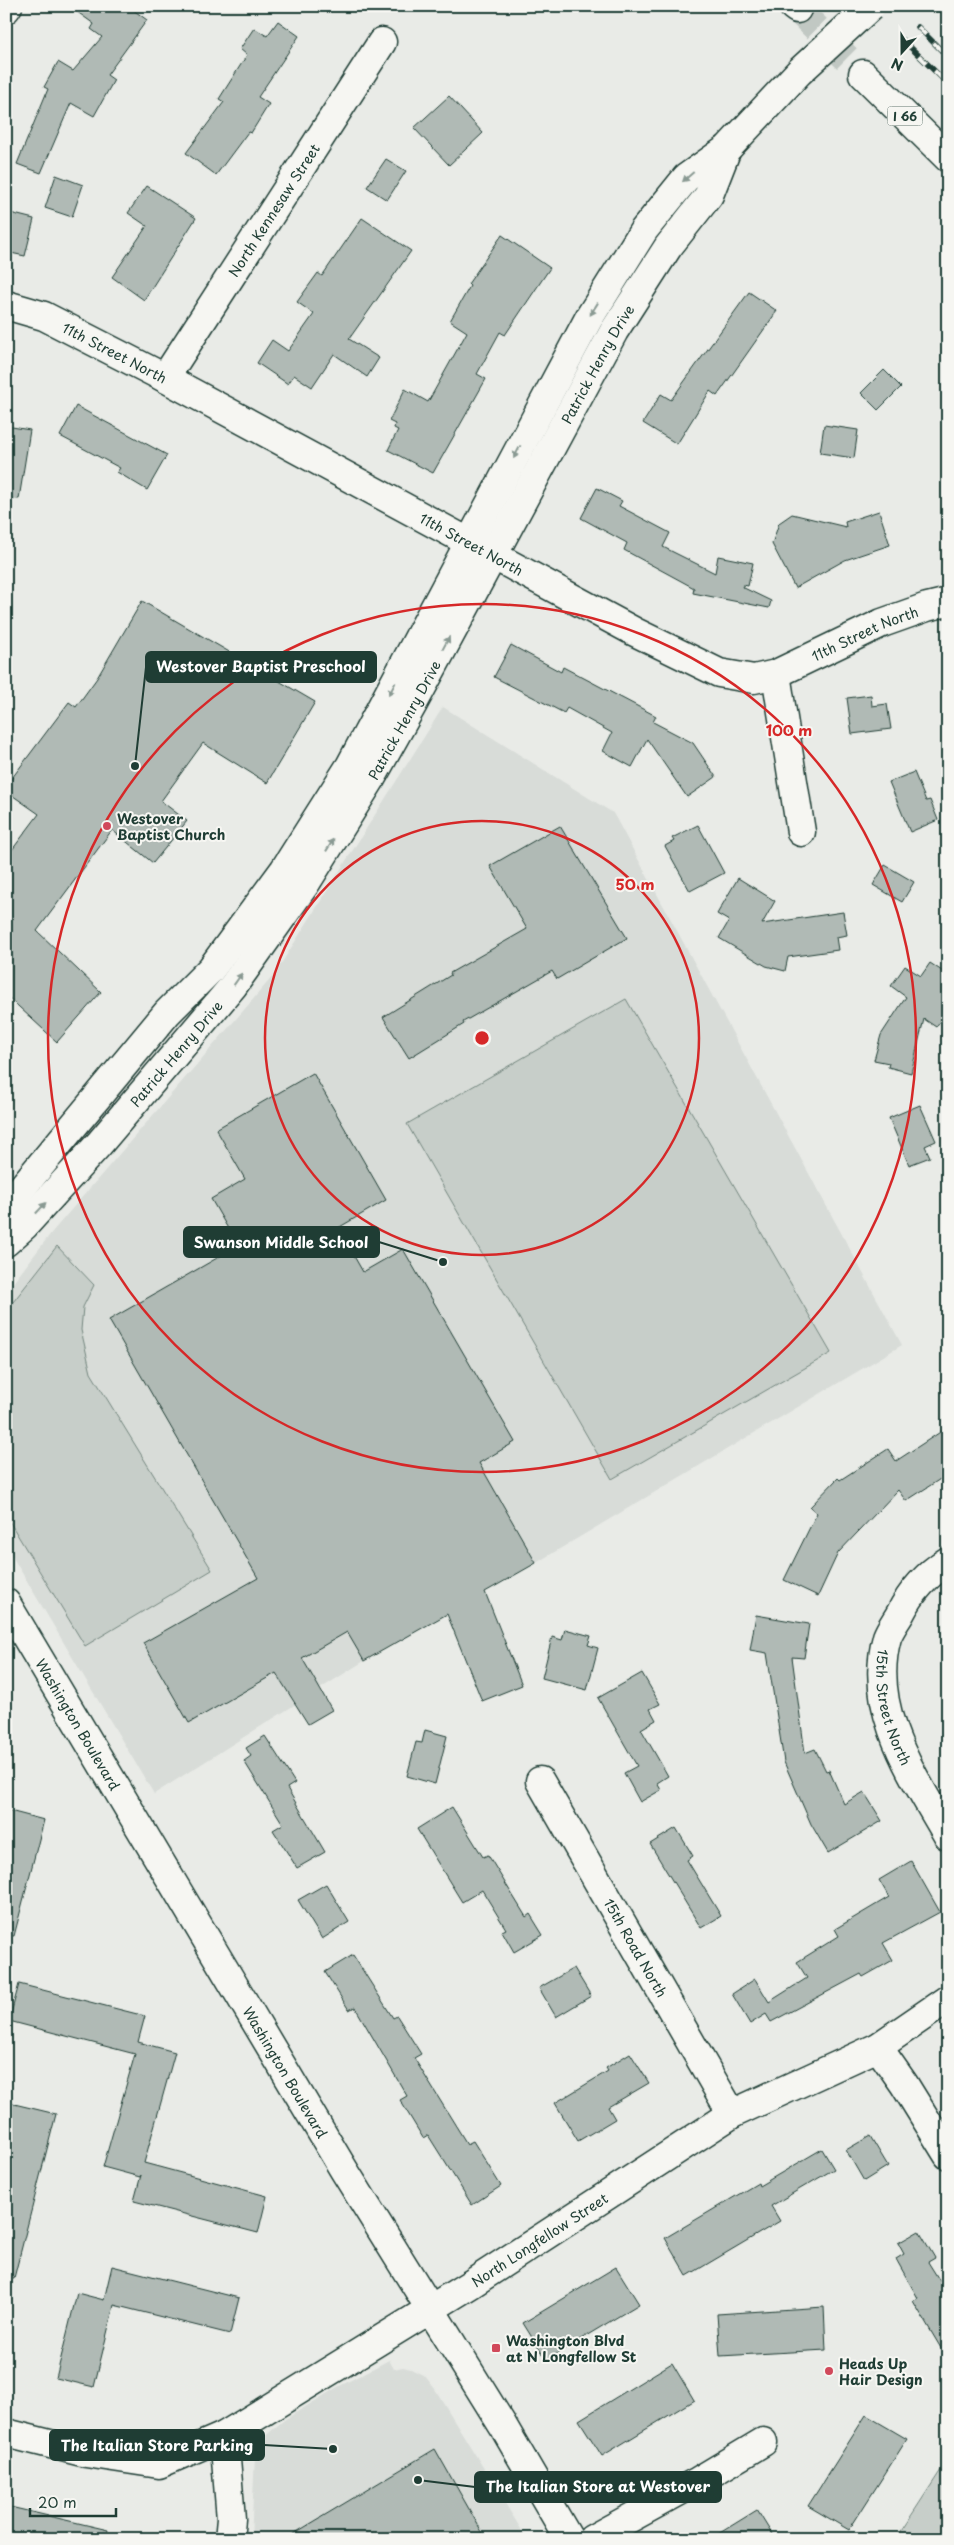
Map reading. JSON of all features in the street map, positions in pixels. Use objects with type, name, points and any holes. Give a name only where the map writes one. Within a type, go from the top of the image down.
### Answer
[{"type":"main road","name":"Patrick Henry Drive","points":[[6,1206],[167,1013],[211,969],[284,870],[350,766],[589,318],[644,230],[686,178],[727,149],[799,72],[870,6]]},
{"type":"main road","name":"North Kennesaw Street","points":[[165,378],[382,42]]},
{"type":"main road","name":"I 66","points":[[863,74],[948,158]]},
{"type":"main road","name":"Patrick Henry Drive","points":[[6,1242],[99,1144],[228,993],[294,901],[371,778],[624,314],[668,247],[710,195],[727,149]]},
{"type":"main road","name":"11th Street North","points":[[6,305],[44,316],[165,378],[700,665],[736,678],[754,679],[776,674],[882,623],[948,602]]},
{"type":"main road","points":[[776,674],[801,832]]},
{"type":"main road","name":"15th Street North","points":[[948,1561],[917,1586],[903,1607],[888,1636],[881,1673],[884,1702],[895,1740],[948,1836]]},
{"type":"main road","name":"Washington Boulevard","points":[[6,1603],[569,2539]]},
{"type":"main road","name":"15th Road North","points":[[540,1781],[732,2114]]},
{"type":"main road","name":"North Longfellow Street","points":[[6,2433],[86,2453],[160,2464],[224,2436],[429,2309],[732,2114],[878,2046],[948,2000]]},
{"type":"main road","points":[[878,2046],[948,2155]]},
{"type":"main road","points":[[224,2436],[231,2519],[229,2539]]},
{"type":"main road","points":[[592,2539],[698,2481],[763,2442]]},
{"type":"shaded area","points":[[443,707],[613,813],[902,1345],[536,1563],[364,1661],[154,1794],[6,1546],[6,1292],[52,1232],[274,975]]},
{"type":"shaded area","points":[[626,999],[831,1353],[612,1479],[407,1124]]},
{"type":"shaded area","points":[[57,1246],[94,1285],[83,1307],[81,1330],[91,1373],[212,1570],[85,1646],[6,1516],[6,1311]]},
{"type":"shaded area","points":[[389,2360],[394,2369],[403,2367],[425,2376],[435,2389],[527,2539],[251,2539],[255,2456],[263,2438],[284,2420],[336,2388]]},
{"type":"shaded area","points":[[941,2470],[948,2481],[948,2539],[896,2539]]},
{"type":"building","points":[[69,6],[128,6],[147,20],[107,75],[114,80],[94,116],[71,103],[41,173],[17,164],[48,89],[44,87],[58,62],[73,71],[102,37],[91,29],[94,24]]},
{"type":"building","points":[[278,21],[299,36],[258,97],[269,104],[251,133],[248,132],[216,175],[186,153],[224,102],[219,99],[247,55],[240,49],[254,28],[267,36]]},
{"type":"building","points":[[449,96],[483,133],[449,165],[414,128]]},
{"type":"building","points":[[386,159],[406,171],[387,200],[367,187]]},
{"type":"building","points":[[56,175],[83,185],[72,217],[45,208]]},
{"type":"building","points":[[147,186],[196,218],[144,300],[112,277],[147,226],[128,213]]},
{"type":"building","points":[[6,212],[34,219],[25,256],[6,252]]},
{"type":"building","points":[[362,218],[411,251],[349,339],[379,358],[367,377],[334,354],[312,387],[294,375],[288,384],[257,363],[272,340],[288,351],[314,314],[297,302],[318,273],[322,276]]},
{"type":"building","points":[[502,235],[550,268],[505,335],[500,332],[477,374],[486,379],[433,473],[388,450],[398,430],[394,428],[395,424],[389,421],[405,389],[428,402],[467,332],[450,321],[470,286],[468,284]]},
{"type":"building","points":[[749,292],[777,311],[717,396],[710,391],[677,444],[643,423],[661,394],[671,400]]},
{"type":"building","points":[[884,370],[901,387],[878,410],[861,393]]},
{"type":"building","points":[[76,406],[167,455],[147,490],[117,472],[120,468],[60,436]]},
{"type":"building","points":[[824,425],[858,430],[854,458],[820,453]]},
{"type":"building","points":[[6,426],[30,430],[19,499],[6,498]]},
{"type":"building","points":[[597,488],[622,501],[619,506],[670,533],[663,547],[715,573],[718,556],[753,563],[748,586],[743,585],[742,587],[771,601],[769,608],[693,593],[694,588],[624,550],[627,543],[581,518]]},
{"type":"building","points":[[879,511],[890,545],[845,560],[795,588],[772,544],[779,523],[792,514],[846,527],[845,522]]},
{"type":"building","name":"Westover Baptist Church","points":[[142,601],[315,702],[267,783],[203,743],[161,801],[187,821],[153,863],[112,830],[37,931],[101,992],[57,1042],[6,995],[6,858],[39,814],[6,791],[6,786],[69,702],[76,707],[97,678]]},
{"type":"building","points":[[511,645],[561,672],[563,667],[656,716],[653,722],[693,743],[716,777],[687,797],[647,739],[632,767],[603,751],[612,733],[567,708],[564,713],[494,677]]},
{"type":"building","points":[[871,695],[872,706],[887,704],[891,729],[852,734],[847,698]]},
{"type":"building","points":[[914,772],[926,801],[930,800],[938,820],[910,832],[889,782]]},
{"type":"building","points":[[698,825],[724,873],[690,891],[665,846],[674,841],[672,838]]},
{"type":"building","points":[[560,826],[627,938],[557,979],[552,971],[463,1022],[464,1024],[409,1058],[383,1017],[451,975],[450,973],[527,929],[490,866]]},
{"type":"building","points":[[885,865],[914,882],[902,902],[873,885]]},
{"type":"building","points":[[738,878],[775,901],[762,924],[843,912],[847,935],[836,937],[838,950],[788,957],[785,971],[766,966],[719,938],[729,921],[717,914]]},
{"type":"building","points":[[930,963],[948,975],[948,1009],[936,1027],[924,1019],[911,1073],[888,1067],[889,1063],[874,1060],[881,1035],[906,997],[891,986],[905,966],[921,976]]},
{"type":"building","points":[[313,1073],[386,1200],[338,1228],[363,1272],[403,1249],[515,1442],[479,1463],[536,1563],[485,1592],[522,1685],[482,1701],[447,1614],[364,1661],[347,1632],[302,1658],[332,1710],[308,1724],[276,1673],[189,1723],[143,1643],[258,1578],[109,1320],[238,1246],[211,1199],[245,1179],[216,1129]]},
{"type":"building","points":[[920,1105],[936,1141],[925,1146],[930,1157],[909,1165],[889,1118]]},
{"type":"building","points":[[948,1427],[948,1474],[906,1501],[898,1490],[838,1553],[818,1596],[784,1580],[817,1513],[810,1507],[838,1478],[840,1480],[888,1449],[896,1461]]},
{"type":"building","points":[[756,1615],[809,1624],[804,1658],[792,1657],[805,1753],[815,1749],[826,1771],[829,1770],[844,1804],[864,1792],[882,1821],[828,1853],[811,1824],[784,1762],[767,1653],[750,1650]]},
{"type":"building","points":[[565,1629],[591,1636],[588,1645],[598,1648],[587,1690],[542,1678],[552,1637],[562,1640]]},
{"type":"building","points":[[642,1673],[660,1704],[650,1709],[656,1720],[641,1729],[668,1776],[657,1783],[661,1790],[640,1802],[624,1773],[637,1766],[598,1698]]},
{"type":"building","points":[[425,1730],[447,1736],[435,1784],[407,1776],[416,1742],[422,1743]]},
{"type":"building","points":[[265,1736],[295,1783],[287,1788],[325,1852],[297,1868],[273,1830],[283,1824],[244,1761],[251,1756],[246,1748]]},
{"type":"building","points":[[452,1807],[483,1857],[488,1855],[526,1917],[530,1914],[543,1935],[514,1952],[502,1931],[506,1929],[482,1890],[462,1902],[417,1829]]},
{"type":"building","points":[[6,1810],[44,1820],[14,1936],[6,1935]]},
{"type":"building","points":[[676,1828],[693,1856],[687,1860],[721,1916],[701,1928],[650,1844]]},
{"type":"building","points":[[911,1861],[940,1912],[883,1943],[893,1960],[863,1977],[861,1974],[771,2022],[766,2014],[750,2024],[732,1994],[755,1979],[769,2002],[807,1978],[797,1962],[839,1936],[835,1929],[889,1897],[879,1880]]},
{"type":"building","points":[[326,1884],[349,1922],[322,1939],[298,1900]]},
{"type":"building","points":[[353,1955],[393,2018],[397,2016],[421,2054],[414,2058],[467,2144],[473,2141],[501,2186],[472,2205],[428,2135],[423,2138],[400,2100],[407,2096],[355,2007],[349,2010],[325,1972]]},
{"type":"building","points":[[574,1968],[591,1996],[556,2017],[539,1988]]},
{"type":"building","points":[[19,1984],[145,2016],[138,2042],[175,2052],[144,2163],[267,2196],[258,2233],[134,2201],[141,2175],[140,2177],[103,2167],[135,2054],[9,2021]]},
{"type":"building","points":[[630,2053],[649,2083],[608,2107],[615,2119],[578,2141],[555,2103],[608,2071],[606,2068]]},
{"type":"building","points":[[6,2102],[56,2114],[14,2278],[6,2277]]},
{"type":"building","points":[[870,2136],[888,2166],[864,2181],[846,2150]]},
{"type":"building","points":[[822,2149],[834,2169],[771,2206],[780,2221],[687,2276],[665,2238],[758,2183],[759,2186]]},
{"type":"building","points":[[919,2231],[935,2258],[928,2262],[948,2294],[948,2360],[913,2301],[918,2298],[896,2259],[904,2254],[898,2243]]},
{"type":"building","points":[[112,2266],[239,2298],[230,2334],[114,2305],[94,2387],[56,2378],[77,2293],[104,2300]]},
{"type":"building","points":[[616,2267],[639,2304],[546,2360],[523,2323]]},
{"type":"building","points":[[824,2307],[826,2350],[720,2356],[717,2314]]},
{"type":"building","points":[[672,2363],[694,2400],[602,2456],[579,2420]]},
{"type":"building","points":[[866,2415],[907,2439],[849,2530],[808,2506]]},
{"type":"building","points":[[435,2449],[486,2539],[285,2539]]},
{"type":"building","points":[[6,2506],[108,2530],[106,2539],[6,2539]]},
{"type":"building","points":[[757,2510],[775,2539],[710,2539]]},
{"type":"tunnel","points":[[797,9],[863,74]]},
{"type":"railway","points":[[918,27],[948,57]]},
{"type":"railway","points":[[903,40],[948,84]]},
{"type":"place","name":"Westover Baptist Preschool","points":[[135,766]]},
{"type":"place","name":"Westover Baptist Church","points":[[107,826]]},
{"type":"place","name":"Swanson Middle School","points":[[443,1262]]},
{"type":"place","name":"Washington Blvd at N Longfellow St","points":[[496,2348]]},
{"type":"place","name":"Heads Up Hair Design","points":[[829,2371]]},
{"type":"place","name":"The Italian Store Parking","points":[[333,2449]]},
{"type":"place","name":"The Italian Store at Westover","points":[[418,2480]]}]
